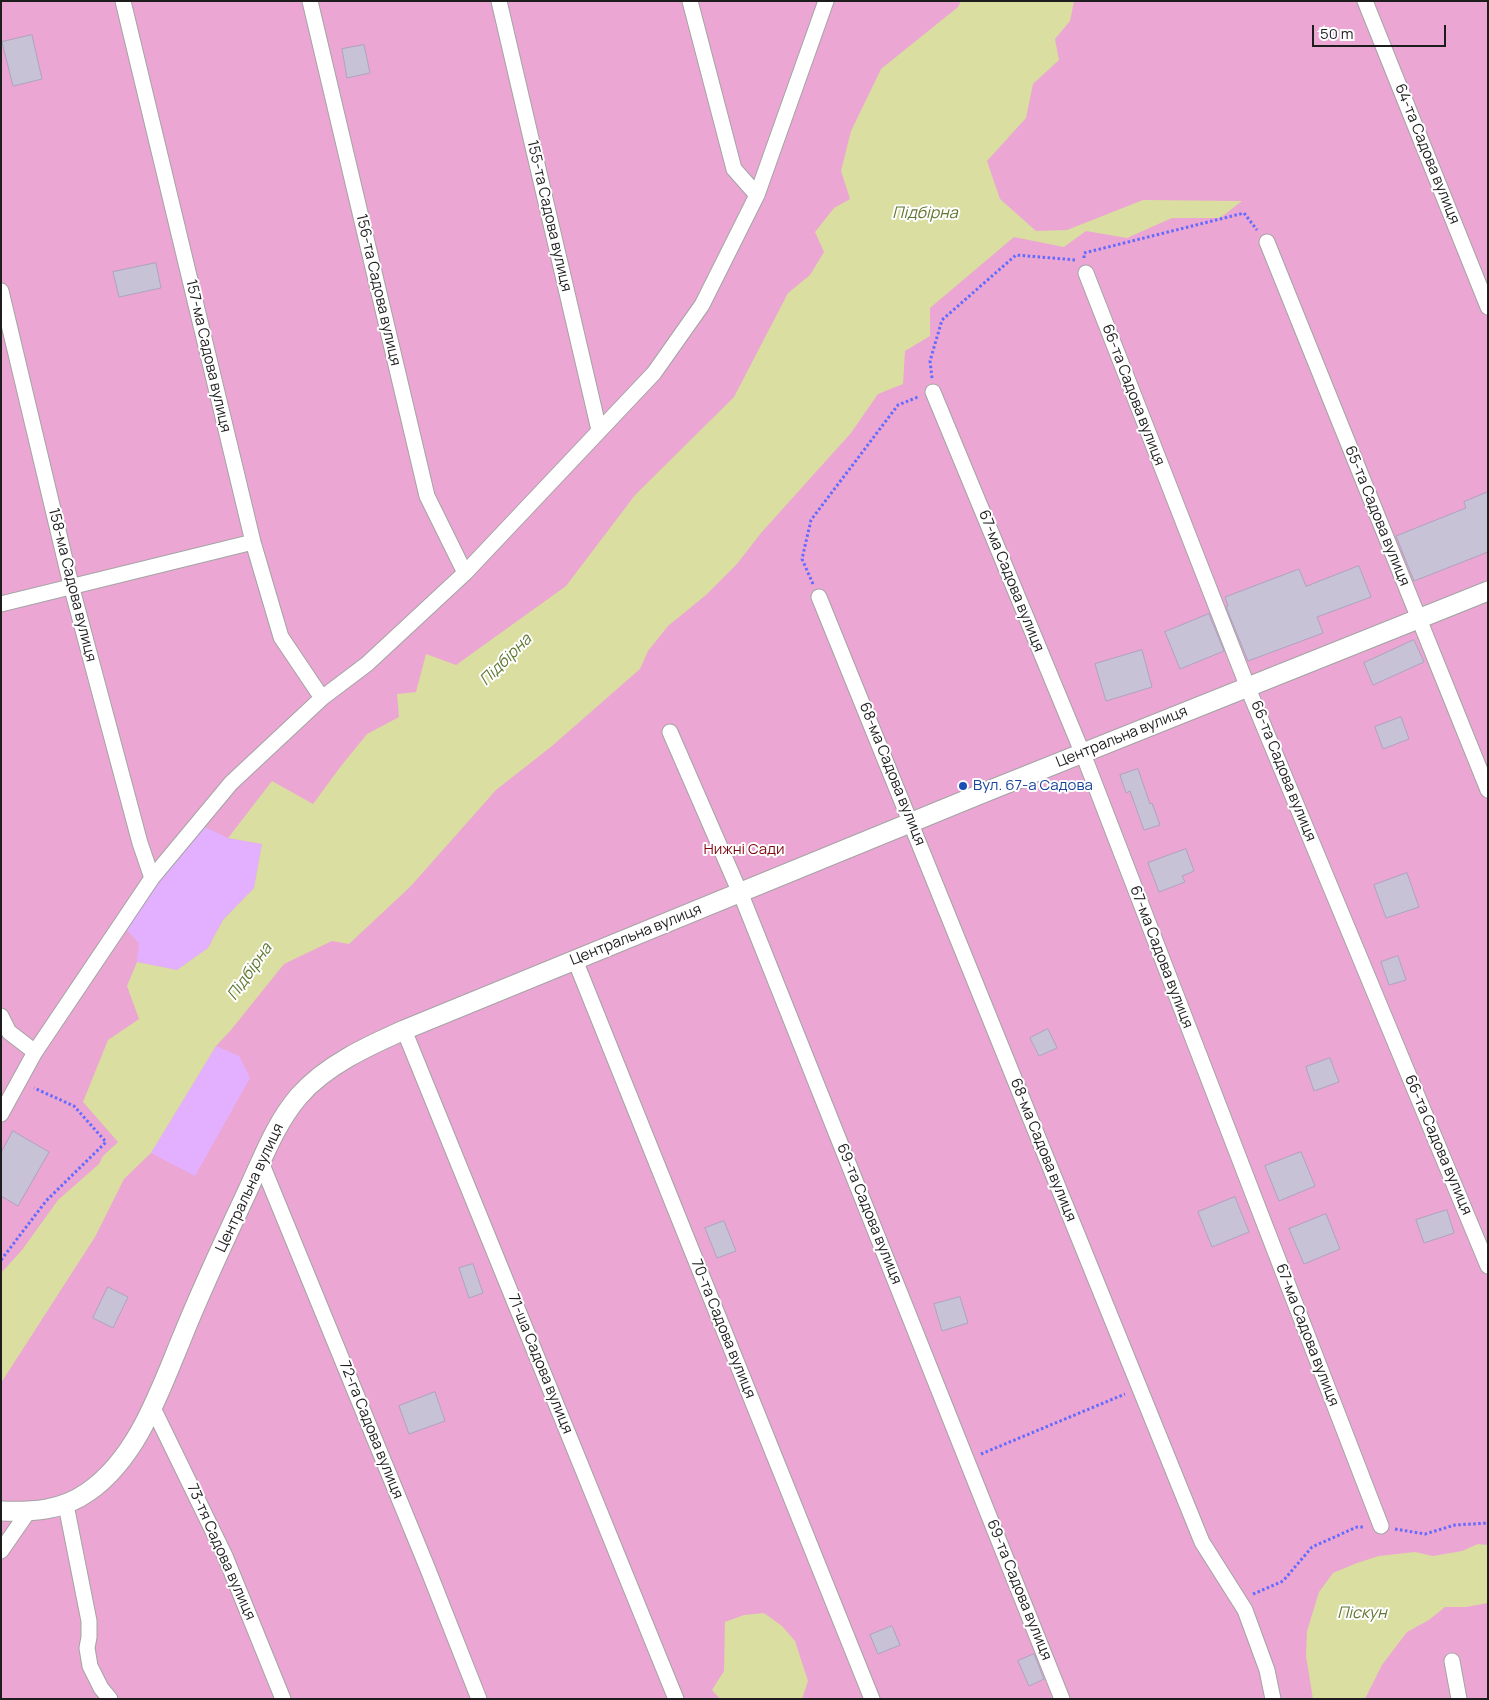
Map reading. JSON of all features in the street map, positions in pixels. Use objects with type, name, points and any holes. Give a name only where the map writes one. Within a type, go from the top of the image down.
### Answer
[{"type":"street","name":"157-ма Садова вулиця","points":[[124,1],[253,542],[280,637],[322,698]]},
{"type":"street","name":"156-та Садова вулиця","points":[[310,1],[427,496],[465,573]]},
{"type":"street","name":"155-та Садова вулиця","points":[[499,1],[599,430]]},
{"type":"street","points":[[690,1],[734,170],[757,195]]},
{"type":"street","points":[[1,1114],[35,1052],[152,878],[231,783],[322,698],[367,664],[465,573],[654,373],[702,305],[757,195],[826,1]]},
{"type":"street","name":"64-та Садова вулиця","points":[[1365,1],[1488,306]]},
{"type":"street","name":"65-та Садова вулиця","points":[[1267,242],[1488,790]]},
{"type":"street","name":"66-та Садова вулиця","points":[[1086,273],[1248,687],[1488,1266]]},
{"type":"street","name":"158-ма Садова вулиця","points":[[1,291],[71,585],[140,843],[152,878]]},
{"type":"street","name":"67-ма Садова вулиця","points":[[933,392],[1082,753],[1381,1526]]},
{"type":"street","points":[[1,604],[71,585],[253,542]]},
{"type":"street","name":"Центральна вулиця","points":[[1,1511],[28,1512],[66,1505],[88,1492],[110,1474],[129,1449],[153,1408],[200,1293],[279,1123],[300,1094],[330,1069],[366,1047],[404,1030],[911,822],[1488,591]]},
{"type":"street","name":"68-ма Садова вулиця","points":[[819,597],[1202,1542],[1245,1610],[1267,1670],[1272,1699]]},
{"type":"street","name":"69-та Садова вулиця","points":[[670,732],[740,893],[1062,1699]]},
{"type":"street","name":"70-та Садова вулиця","points":[[575,960],[872,1699]]},
{"type":"street","points":[[1,1016],[9,1032],[35,1052]]},
{"type":"street","name":"71-ша Садова вулиця","points":[[404,1030],[676,1699]]},
{"type":"street","name":"72-га Садова вулиця","points":[[261,1162],[424,1558],[479,1699]]},
{"type":"street","name":"73-тя Садова вулиця","points":[[153,1408],[225,1556],[283,1699]]},
{"type":"street","points":[[66,1505],[89,1621],[87,1648],[90,1666],[101,1688],[110,1699]]},
{"type":"street","points":[[1,1551],[28,1512]]},
{"type":"street","points":[[1452,1661],[1459,1699]]},
{"type":"path","points":[[819,597],[802,559],[811,520],[898,405],[933,392]]},
{"type":"path","points":[[1,1260],[46,1201],[106,1142],[74,1106],[19,1081]]},
{"type":"path","points":[[967,1460],[1140,1388]]},
{"type":"path","points":[[1238,1600],[1283,1581],[1312,1547],[1357,1527],[1381,1526],[1425,1534],[1455,1524],[1488,1523]]},
{"type":"green space","name":"Нижні Сади","points":[[1,1],[1488,1],[1488,1699],[1,1699]]},
{"type":"sand","points":[[198,824],[228,838],[262,844],[254,888],[223,920],[208,948],[177,970],[137,962],[139,943],[121,924]]},
{"type":"sand","points":[[216,1046],[239,1056],[250,1078],[195,1176],[151,1153]]},
{"type":"water","name":"Підбірна","points":[[961,1],[1074,1],[1070,21],[1055,39],[1059,60],[1033,84],[1026,118],[987,161],[1000,199],[1036,231],[1067,230],[1143,200],[1242,201],[1220,218],[1172,218],[1127,238],[1086,231],[1064,247],[1014,237],[930,308],[930,336],[905,351],[903,384],[878,394],[851,433],[761,533],[737,564],[706,595],[668,626],[648,651],[640,669],[552,746],[496,790],[410,887],[349,944],[332,941],[284,964],[216,1046],[151,1153],[124,1179],[95,1237],[1,1383],[1,1273],[22,1250],[58,1200],[99,1164],[103,1156],[118,1142],[83,1102],[108,1040],[139,1019],[127,986],[137,962],[177,970],[208,948],[223,920],[254,888],[262,844],[228,838],[272,781],[313,804],[367,734],[399,717],[397,694],[416,692],[426,654],[456,665],[566,586],[635,495],[734,397],[788,293],[810,275],[824,252],[815,232],[834,208],[850,199],[841,171],[851,131],[881,69],[958,7]]},
{"type":"water","name":"Піскун","points":[[1478,1544],[1488,1545],[1488,1603],[1466,1607],[1445,1607],[1429,1620],[1407,1632],[1382,1665],[1365,1699],[1313,1699],[1306,1656],[1307,1631],[1319,1592],[1333,1573],[1379,1556],[1415,1552],[1433,1556],[1462,1551]]},
{"type":"water","points":[[764,1613],[782,1626],[795,1641],[808,1681],[802,1699],[720,1699],[712,1690],[724,1671],[725,1622],[744,1615]]},
{"type":"building","points":[[32,35],[42,79],[13,86],[2,42]]},
{"type":"building","points":[[364,45],[370,73],[347,78],[342,49]]},
{"type":"building","points":[[156,263],[161,288],[119,297],[113,272]]},
{"type":"building","points":[[1488,492],[1488,552],[1414,581],[1396,536],[1466,508],[1464,502]]},
{"type":"building","points":[[1359,566],[1371,597],[1317,617],[1323,633],[1248,661],[1226,607],[1228,606],[1225,597],[1299,569],[1306,586]]},
{"type":"building","points":[[1209,614],[1224,651],[1180,669],[1165,632]]},
{"type":"building","points":[[1414,640],[1424,662],[1373,685],[1364,663]]},
{"type":"building","points":[[1142,650],[1152,687],[1106,701],[1095,664]]},
{"type":"building","points":[[1401,717],[1409,739],[1383,749],[1375,727]]},
{"type":"building","points":[[1138,769],[1150,804],[1152,803],[1160,825],[1144,830],[1130,791],[1126,793],[1120,775]]},
{"type":"building","points":[[1186,849],[1194,871],[1182,876],[1185,882],[1159,892],[1148,863]]},
{"type":"building","points":[[1407,873],[1419,907],[1386,918],[1374,885]]},
{"type":"building","points":[[1398,956],[1406,980],[1389,985],[1381,962]]},
{"type":"building","points":[[1048,1029],[1057,1048],[1039,1056],[1030,1038]]},
{"type":"building","points":[[1330,1058],[1339,1082],[1314,1091],[1306,1067]]},
{"type":"building","points":[[13,1131],[49,1152],[18,1206],[1,1196],[1,1153]]},
{"type":"building","points":[[1301,1152],[1315,1186],[1279,1201],[1265,1166]]},
{"type":"building","points":[[1235,1197],[1249,1232],[1212,1247],[1198,1212]]},
{"type":"building","points":[[1447,1210],[1454,1233],[1424,1243],[1416,1220]]},
{"type":"building","points":[[1326,1214],[1340,1249],[1304,1264],[1289,1229]]},
{"type":"building","points":[[724,1221],[736,1251],[717,1258],[705,1228]]},
{"type":"building","points":[[473,1264],[483,1293],[469,1298],[459,1268]]},
{"type":"building","points":[[108,1287],[128,1297],[113,1328],[93,1318]]},
{"type":"building","points":[[960,1297],[968,1323],[942,1331],[934,1304]]},
{"type":"building","points":[[435,1392],[445,1421],[409,1434],[399,1406]]},
{"type":"building","points":[[892,1626],[900,1645],[878,1654],[870,1635]]},
{"type":"building","points":[[1034,1654],[1044,1679],[1029,1686],[1018,1661]]},
{"type":"place","name":"Вул. 67-а Садова","points":[[963,786]]}]
